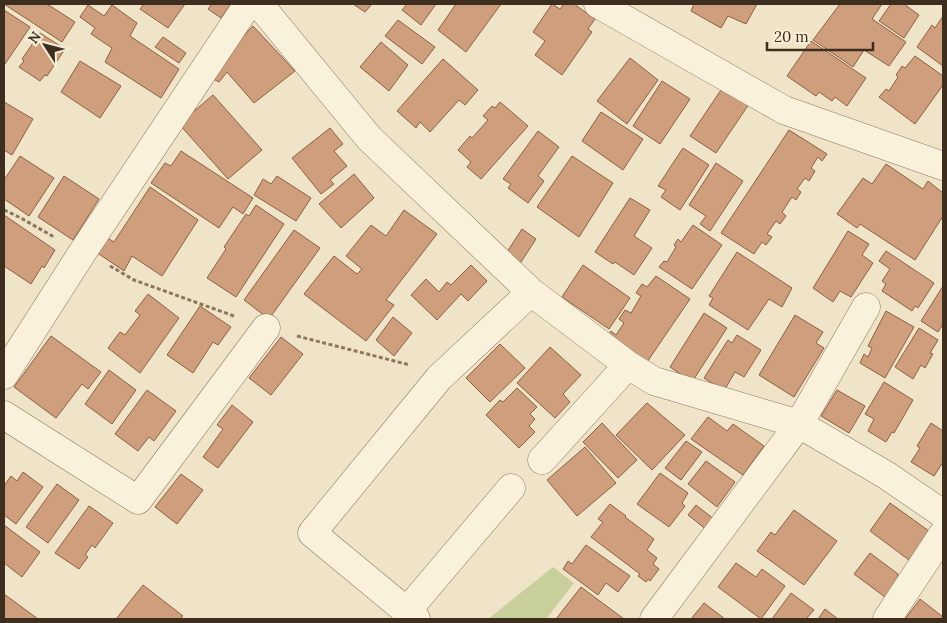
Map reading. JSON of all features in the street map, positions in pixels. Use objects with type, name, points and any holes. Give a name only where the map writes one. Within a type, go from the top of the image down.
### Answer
[{"type":"street","points":[[4,375],[82,253],[248,4]]},
{"type":"street","points":[[259,4],[369,138],[530,292],[628,365],[654,381],[799,424],[886,475],[943,514]]},
{"type":"street","points":[[598,4],[784,110],[943,166]]},
{"type":"street","points":[[511,488],[411,616],[312,533],[440,378],[530,292]]},
{"type":"street","points":[[654,619],[799,424],[866,308]]},
{"type":"street","points":[[4,415],[138,500],[266,328]]},
{"type":"street","points":[[542,460],[628,365]]},
{"type":"street","points":[[887,619],[943,534]]},
{"type":"path","points":[[4,210],[82,253]]},
{"type":"green space","points":[[553,567],[574,583],[546,619],[488,619]]},
{"type":"building","points":[[4,4],[47,4],[75,22],[62,42]]},
{"type":"building","points":[[144,4],[185,4],[168,28],[140,9]]},
{"type":"building","points":[[212,4],[231,4],[221,18],[208,9]]},
{"type":"building","points":[[353,4],[372,4],[365,12]]},
{"type":"building","points":[[407,4],[436,4],[421,25],[402,10]]},
{"type":"building","points":[[456,4],[501,4],[466,52],[438,30]]},
{"type":"building","points":[[552,4],[560,9],[564,4],[574,4],[595,19],[588,29],[592,32],[562,75],[535,55],[545,41],[533,32]]},
{"type":"building","points":[[694,4],[757,4],[746,24],[728,16],[721,28],[691,11]]},
{"type":"building","points":[[840,4],[882,4],[872,19],[906,42],[889,66],[864,50],[853,67],[813,40]]},
{"type":"building","points":[[891,4],[904,4],[919,15],[904,38],[879,21]]},
{"type":"building","points":[[88,5],[104,16],[112,5],[137,23],[130,36],[179,69],[161,98],[105,62],[112,48],[91,34],[95,28],[80,17]]},
{"type":"building","points":[[4,10],[30,27],[5,64],[4,63]]},
{"type":"building","points":[[943,16],[943,66],[917,47],[932,25],[935,28]]},
{"type":"building","points":[[398,20],[435,47],[422,64],[385,36]]},
{"type":"building","points":[[253,26],[295,71],[254,103],[227,72],[219,82],[206,75]]},
{"type":"building","points":[[40,33],[65,49],[47,76],[45,75],[40,81],[19,67],[24,61],[22,59]]},
{"type":"building","points":[[163,37],[186,53],[179,63],[155,47]]},
{"type":"building","points":[[811,41],[866,78],[847,106],[835,97],[832,101],[819,92],[816,96],[787,76]]},
{"type":"building","points":[[381,42],[408,65],[389,91],[360,67]]},
{"type":"building","points":[[915,56],[943,76],[943,85],[915,124],[879,97],[886,89],[889,91],[898,77],[896,75],[902,66],[905,68]]},
{"type":"building","points":[[630,58],[658,80],[627,124],[597,101]]},
{"type":"building","points":[[443,59],[478,90],[465,105],[459,100],[430,132],[420,122],[416,128],[397,111]]},
{"type":"building","points":[[80,61],[121,86],[100,118],[61,92]]},
{"type":"building","points":[[662,81],[690,99],[660,144],[633,126]]},
{"type":"building","points":[[723,87],[749,104],[716,153],[690,136]]},
{"type":"building","points":[[213,95],[262,150],[228,179],[179,124]]},
{"type":"building","points":[[4,102],[33,119],[12,155],[4,150]]},
{"type":"building","points":[[500,102],[528,126],[481,179],[467,167],[471,162],[458,150],[488,120],[483,116],[492,106],[495,108]]},
{"type":"building","points":[[601,112],[643,139],[623,170],[582,141]]},
{"type":"building","points":[[330,128],[343,144],[334,151],[347,166],[330,180],[334,184],[321,194],[292,158]]},
{"type":"building","points":[[789,130],[827,154],[822,161],[818,157],[811,168],[815,171],[809,181],[805,178],[797,189],[801,192],[796,200],[792,197],[782,212],[786,216],[780,224],[776,221],[767,234],[772,237],[766,245],[762,242],[754,254],[721,233]]},
{"type":"building","points":[[538,131],[559,147],[538,176],[544,181],[528,203],[508,188],[511,184],[503,179]]},
{"type":"building","points":[[683,148],[709,165],[680,210],[661,197],[666,190],[658,186]]},
{"type":"building","points":[[181,151],[253,198],[243,214],[233,207],[219,228],[151,183],[165,163],[171,166]]},
{"type":"building","points":[[20,156],[54,178],[29,216],[4,199],[4,180]]},
{"type":"building","points":[[572,156],[613,183],[579,237],[537,207]]},
{"type":"building","points":[[716,163],[743,181],[710,231],[700,224],[706,216],[689,205]]},
{"type":"building","points":[[886,164],[923,189],[928,181],[943,193],[943,216],[915,260],[860,224],[857,228],[837,214],[863,178],[872,184]]},
{"type":"building","points":[[354,174],[374,198],[341,228],[319,204]]},
{"type":"building","points":[[64,176],[99,199],[73,240],[38,217]]},
{"type":"building","points":[[277,176],[311,198],[296,221],[254,195],[263,179],[271,184]]},
{"type":"building","points":[[150,187],[198,220],[162,276],[132,256],[124,271],[96,252],[106,237],[114,242]]},
{"type":"building","points":[[630,198],[650,210],[634,236],[652,248],[634,275],[615,262],[613,264],[595,252]]},
{"type":"building","points":[[256,205],[284,224],[236,297],[207,278],[226,249],[224,247],[246,214],[249,216]]},
{"type":"building","points":[[404,210],[437,234],[386,300],[394,305],[366,341],[304,294],[334,256],[357,274],[362,269],[346,256],[371,225],[386,236]]},
{"type":"building","points":[[4,215],[55,250],[31,284],[4,266]]},
{"type":"building","points":[[693,225],[722,245],[692,289],[659,267],[664,261],[667,262],[676,247],[674,245],[678,239],[681,242]]},
{"type":"building","points":[[522,229],[536,239],[519,265],[505,255]]},
{"type":"building","points":[[294,230],[320,248],[269,319],[244,300]]},
{"type":"building","points":[[848,231],[869,244],[862,255],[873,263],[851,297],[840,291],[833,302],[813,288]]},
{"type":"building","points":[[886,251],[934,283],[918,308],[915,306],[912,311],[882,291],[886,284],[882,281],[890,269],[879,261]]},
{"type":"building","points":[[737,252],[792,288],[782,307],[769,299],[748,330],[709,305],[713,298],[709,296]]},
{"type":"building","points":[[471,265],[487,281],[468,301],[461,294],[437,320],[411,295],[426,279],[439,292],[447,282],[451,285]]},
{"type":"building","points":[[583,265],[630,298],[609,329],[562,297]]},
{"type":"building","points":[[656,276],[690,299],[645,365],[606,339],[611,331],[616,335],[624,323],[619,319],[625,310],[631,313],[641,296],[636,293],[642,284],[647,287]]},
{"type":"building","points":[[943,286],[943,324],[938,332],[921,321]]},
{"type":"building","points":[[148,294],[179,318],[140,373],[108,348],[120,332],[125,335],[140,315],[135,311]]},
{"type":"building","points":[[200,306],[231,327],[218,345],[213,342],[193,373],[167,355]]},
{"type":"building","points":[[886,311],[914,327],[885,378],[860,363],[864,354],[868,357],[872,348],[868,346]]},
{"type":"building","points":[[704,313],[727,328],[692,382],[670,367]]},
{"type":"building","points":[[795,315],[823,332],[816,343],[824,348],[794,397],[759,375]]},
{"type":"building","points":[[393,317],[412,333],[394,356],[376,340]]},
{"type":"building","points":[[919,328],[938,340],[930,353],[933,354],[925,368],[921,365],[913,379],[895,367]]},
{"type":"building","points":[[737,335],[761,350],[744,377],[735,372],[724,391],[704,378],[728,340],[732,343]]},
{"type":"building","points":[[51,336],[101,372],[88,389],[82,384],[56,418],[14,387]]},
{"type":"building","points":[[281,337],[303,354],[271,395],[249,378]]},
{"type":"building","points":[[500,344],[525,368],[490,402],[466,378]]},
{"type":"building","points":[[550,347],[581,375],[563,394],[570,402],[555,418],[517,383]]},
{"type":"building","points":[[109,370],[136,390],[112,424],[85,404]]},
{"type":"building","points":[[884,382],[913,400],[894,433],[892,432],[886,442],[868,431],[874,419],[865,414]]},
{"type":"building","points":[[517,388],[537,407],[530,414],[535,419],[529,426],[535,432],[519,448],[486,415],[500,400],[503,402]]},
{"type":"building","points":[[147,390],[176,411],[154,441],[149,437],[138,451],[115,434]]},
{"type":"building","points":[[837,390],[865,406],[849,433],[821,416]]},
{"type":"building","points":[[647,403],[685,435],[652,470],[616,435]]},
{"type":"building","points":[[232,405],[253,422],[218,468],[203,457],[223,429],[217,425]]},
{"type":"building","points":[[708,417],[727,431],[733,424],[764,446],[743,475],[691,439]]},
{"type":"building","points":[[602,423],[637,460],[618,478],[583,442]]},
{"type":"building","points":[[931,423],[943,431],[943,462],[934,476],[911,462],[920,448],[917,446]]},
{"type":"building","points":[[686,441],[702,452],[681,480],[665,468]]},
{"type":"building","points":[[585,447],[616,483],[577,516],[547,480]]},
{"type":"building","points":[[706,461],[735,482],[717,507],[688,484]]},
{"type":"building","points":[[23,472],[43,487],[16,524],[4,515],[4,486],[11,476],[17,481]]},
{"type":"building","points":[[660,473],[688,493],[682,503],[685,506],[669,527],[637,504]]},
{"type":"building","points":[[181,474],[203,490],[177,524],[155,507]]},
{"type":"building","points":[[57,484],[79,500],[48,543],[26,527]]},
{"type":"building","points":[[890,503],[929,531],[909,560],[870,531]]},
{"type":"building","points":[[610,504],[654,539],[647,550],[657,558],[653,564],[659,569],[650,581],[648,579],[646,582],[638,576],[640,574],[591,537],[603,522],[598,519]]},
{"type":"building","points":[[696,505],[715,520],[707,530],[688,515]]},
{"type":"building","points":[[89,506],[113,523],[95,548],[92,545],[85,555],[88,557],[79,569],[55,553]]},
{"type":"building","points":[[794,510],[837,541],[804,585],[757,551],[771,532],[775,535]]},
{"type":"building","points":[[4,525],[40,552],[22,577],[4,563]]},
{"type":"building","points":[[586,545],[630,576],[618,592],[606,583],[598,595],[563,569],[568,561],[572,564]]},
{"type":"building","points":[[870,553],[898,574],[897,577],[903,582],[889,600],[854,574]]},
{"type":"building","points":[[736,563],[756,577],[762,569],[785,586],[761,619],[718,587]]},
{"type":"building","points":[[143,585],[183,616],[180,619],[116,619]]},
{"type":"building","points":[[581,587],[624,619],[556,619]]},
{"type":"building","points":[[791,593],[814,610],[806,619],[772,619]]},
{"type":"building","points":[[4,594],[38,619],[4,619]]},
{"type":"building","points":[[920,599],[943,617],[943,619],[905,619]]},
{"type":"building","points":[[704,603],[725,619],[691,619]]},
{"type":"building","points":[[825,609],[838,619],[818,619]]}]
